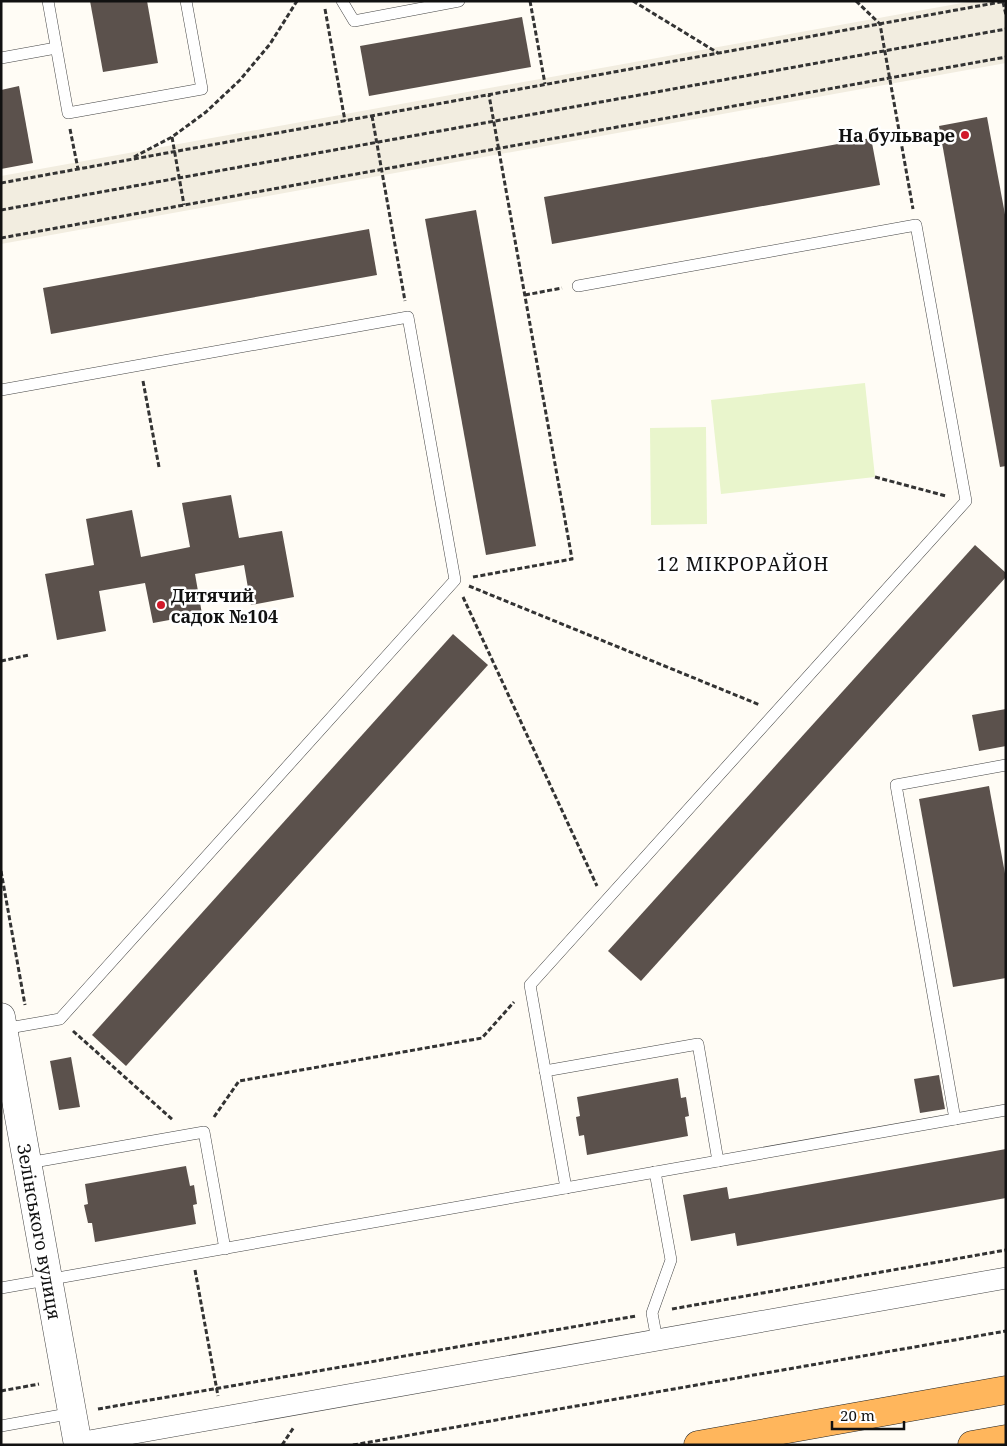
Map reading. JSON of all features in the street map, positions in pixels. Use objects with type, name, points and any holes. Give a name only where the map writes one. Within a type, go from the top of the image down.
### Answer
[{"type":"highway","points":[[698,1445],[1006,1390]]},
{"type":"highway","points":[[972,1445],[1006,1439]]},
{"type":"street","name":"Зелінського вулиця","points":[[2,1023],[49,1280],[85,1411],[77,1444]]},
{"type":"street","points":[[77,1444],[1006,1278]]},
{"type":"lane","points":[[48,1],[68,113],[202,89],[186,1]]},
{"type":"lane","points":[[342,1],[354,21],[459,1]]},
{"type":"lane","points":[[1,58],[56,48]]},
{"type":"lane","points":[[566,1188],[530,985],[966,501],[916,225],[578,286]]},
{"type":"lane","points":[[1,390],[408,316],[455,580],[60,1019],[2,1023]]},
{"type":"lane","points":[[955,1119],[896,785],[1006,765]]},
{"type":"lane","points":[[545,1071],[698,1044],[718,1161]]},
{"type":"lane","points":[[1,1288],[1006,1110]]},
{"type":"lane","points":[[28,1163],[204,1132],[225,1249]]},
{"type":"lane","points":[[655,1172],[671,1260],[652,1313],[657,1340]]},
{"type":"lane","points":[[1,1426],[85,1411]]},
{"type":"path","points":[[130,159],[172,138],[206,112],[240,80],[270,44],[297,1]]},
{"type":"path","points":[[323,1],[345,121]]},
{"type":"path","points":[[530,1],[545,84]]},
{"type":"path","points":[[633,1],[718,54]]},
{"type":"path","points":[[856,1],[880,24],[916,225]]},
{"type":"path","points":[[1,183],[1003,1],[1006,15]]},
{"type":"path","points":[[1,210],[1006,29]]},
{"type":"path","points":[[1,238],[1006,56]]},
{"type":"path","points":[[455,580],[572,559],[488,95]]},
{"type":"path","points":[[68,113],[78,169]]},
{"type":"path","points":[[372,116],[408,316]]},
{"type":"path","points":[[172,138],[184,205]]},
{"type":"path","points":[[525,295],[578,286]]},
{"type":"path","points":[[140,365],[159,467]]},
{"type":"path","points":[[875,477],[966,501]]},
{"type":"path","points":[[455,580],[776,712]]},
{"type":"path","points":[[455,580],[605,902]]},
{"type":"path","points":[[1,661],[29,656]]},
{"type":"path","points":[[204,1132],[239,1082],[482,1038],[530,985]]},
{"type":"path","points":[[60,1019],[189,1134]]},
{"type":"path","points":[[85,1411],[1006,1250]]},
{"type":"path","points":[[192,1254],[221,1417]]},
{"type":"path","points":[[353,1445],[1006,1331]]},
{"type":"path","points":[[1,1391],[39,1384]]},
{"type":"green space","points":[[865,383],[875,477],[721,494],[711,400]]},
{"type":"green space","points":[[706,427],[707,524],[651,525],[650,428]]},
{"type":"shaded area","points":[[973,1],[1006,1],[1006,63],[1,244],[1,176]]},
{"type":"building","points":[[90,1],[147,1],[158,63],[103,72]]},
{"type":"building","points":[[522,17],[531,67],[369,96],[360,46]]},
{"type":"building","points":[[19,86],[33,163],[1,169],[1,90]]},
{"type":"building","points":[[987,117],[1006,220],[1006,466],[1000,467],[939,126]]},
{"type":"building","points":[[871,138],[880,185],[552,244],[544,197]]},
{"type":"building","points":[[476,210],[536,546],[486,555],[425,219]]},
{"type":"building","points":[[369,229],[377,275],[51,334],[43,288]]},
{"type":"building","points":[[231,495],[239,538],[282,531],[294,597],[251,605],[244,565],[195,574],[202,614],[153,623],[145,583],[99,591],[106,631],[57,640],[45,574],[94,565],[86,519],[132,510],[141,557],[190,547],[182,503]]},
{"type":"building","points":[[975,545],[1006,573],[1006,577],[641,981],[608,951]]},
{"type":"building","points":[[453,634],[488,665],[126,1066],[92,1035]]},
{"type":"building","points":[[1006,709],[1006,746],[979,751],[972,715]]},
{"type":"building","points":[[989,786],[1006,879],[1006,978],[953,987],[919,799]]},
{"type":"building","points":[[71,1057],[80,1107],[59,1110],[50,1061]]},
{"type":"building","points":[[939,1075],[945,1109],[920,1113],[914,1079]]},
{"type":"building","points":[[678,1078],[681,1098],[686,1097],[689,1116],[685,1117],[688,1136],[587,1155],[584,1135],[579,1136],[576,1117],[580,1116],[577,1097]]},
{"type":"building","points":[[1006,1149],[1006,1198],[737,1246],[735,1233],[691,1241],[683,1195],[727,1187],[729,1199]]},
{"type":"building","points":[[186,1166],[190,1186],[194,1185],[197,1204],[193,1205],[196,1224],[95,1242],[92,1223],[88,1223],[84,1205],[88,1204],[85,1184]]},
{"type":"place","name":"На бульваре","points":[[965,135]]},
{"type":"place","name":"Дитячий садок №104","points":[[161,605]]},
{"type":"district","name":"12 МІКРОРАЙОН","points":[[743,564]]}]
